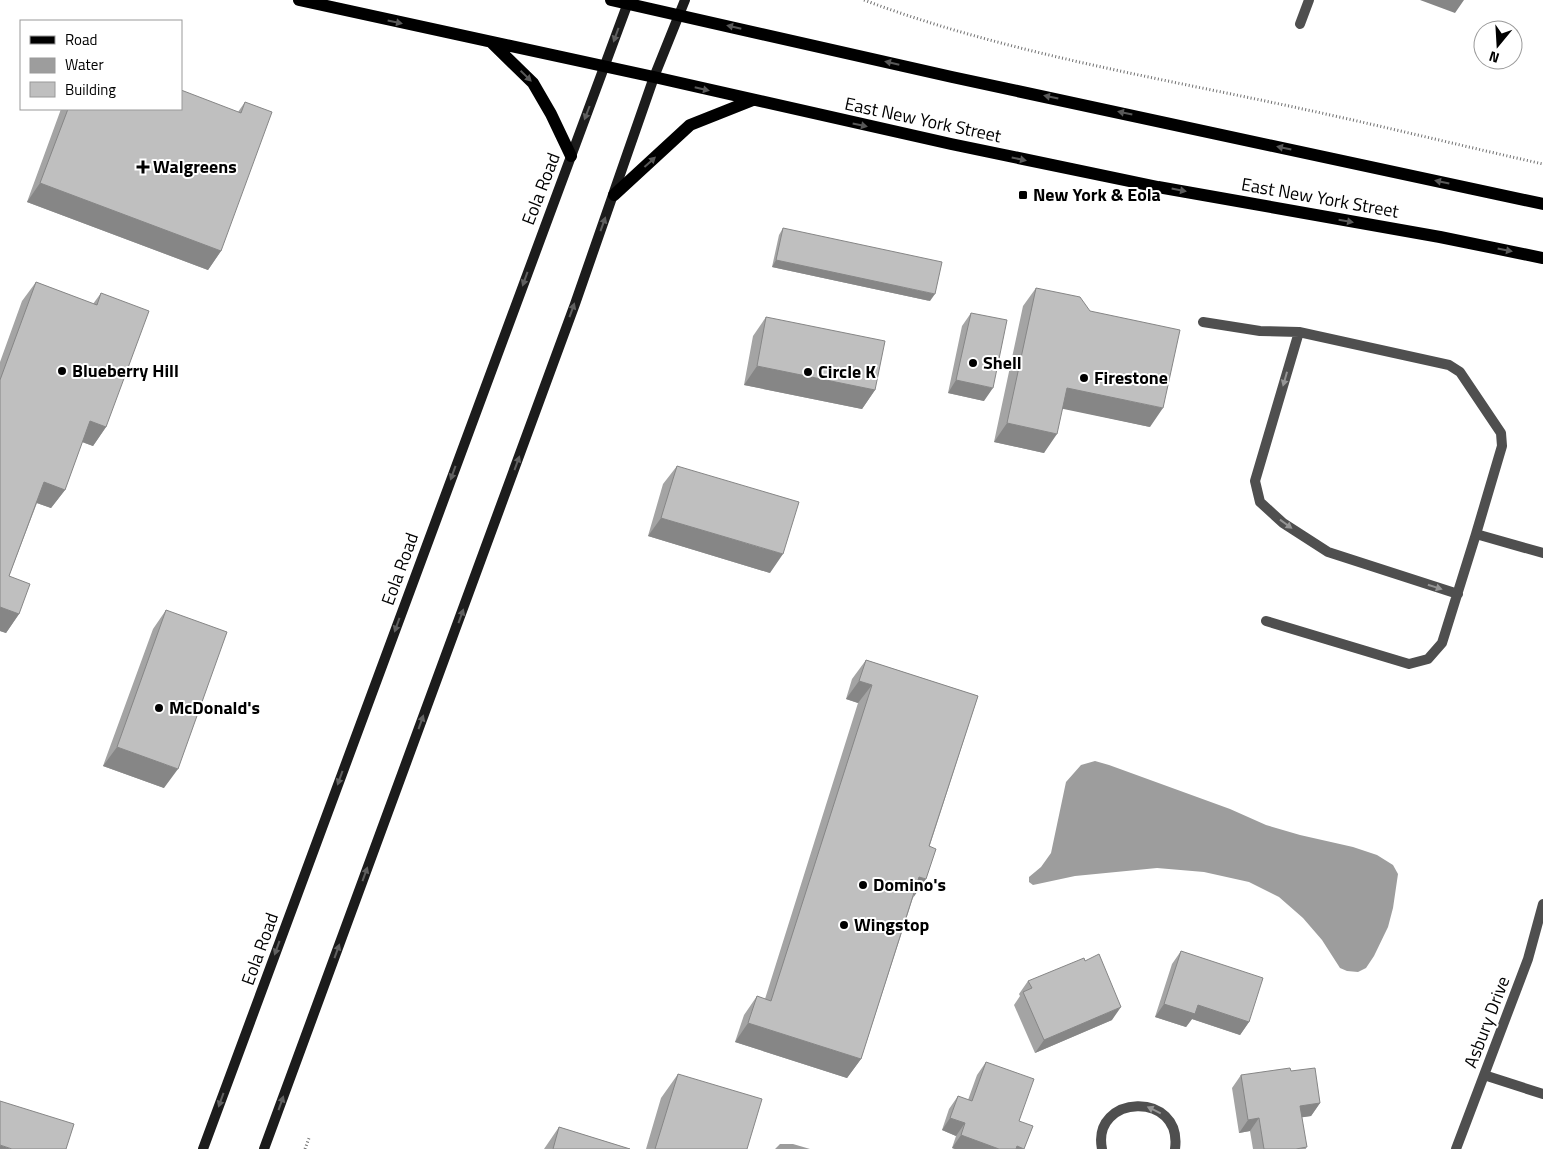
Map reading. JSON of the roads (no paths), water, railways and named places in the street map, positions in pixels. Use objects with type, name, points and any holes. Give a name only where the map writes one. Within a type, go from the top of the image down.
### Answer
[{"type":"main road","name":"East New York Street","points":[[299,0],[1058,167],[1278,209],[1440,237],[1543,258]]},
{"type":"main road","points":[[611,0],[628,2],[952,77],[1543,204]]},
{"type":"main road","points":[[264,1149],[614,195],[654,78],[685,0]]},
{"type":"main road","name":"Eola Road","points":[[203,1149],[628,2]]},
{"type":"main road","points":[[491,42],[533,83],[551,114],[571,156]]},
{"type":"main road","points":[[614,195],[690,125],[753,100]]},
{"type":"street","points":[[1300,24],[1308,0]]},
{"type":"street","points":[[1203,322],[1260,331],[1298,332],[1449,366],[1460,372],[1501,433],[1502,446],[1458,594],[1442,643],[1428,659],[1409,664],[1266,621]]},
{"type":"street","points":[[1298,332],[1255,481],[1260,502],[1283,523],[1328,552],[1458,594]]},
{"type":"street","points":[[1476,534],[1543,553]]},
{"type":"street","name":"Asbury Drive","points":[[1456,1149],[1528,959],[1543,904]]},
{"type":"street","points":[[1484,1075],[1543,1094]]},
{"type":"street","points":[[1102,1149],[1101,1142],[1104,1128],[1112,1116],[1123,1108],[1134,1105],[1148,1106],[1166,1117],[1173,1127],[1176,1140],[1175,1149]]},
{"type":"water","points":[[1095,761],[1230,809],[1266,825],[1377,855],[1393,865],[1398,874],[1393,908],[1388,927],[1366,968],[1358,972],[1340,968],[1322,940],[1303,918],[1279,897],[1249,882],[1204,872],[1157,868],[1075,876],[1033,885],[1029,882],[1029,877],[1041,867],[1051,853],[1066,782],[1081,765]]},
{"type":"water","points":[[780,1144],[793,1144],[810,1149],[775,1149]]},
{"type":"place","name":"Walgreens","points":[[143,167]]},
{"type":"place","name":"New York & Eola","points":[[1023,195]]},
{"type":"place","name":"Shell","points":[[973,363]]},
{"type":"place","name":"Blueberry Hill","points":[[62,371]]},
{"type":"place","name":"Circle K","points":[[808,372]]},
{"type":"place","name":"Firestone","points":[[1084,378]]},
{"type":"place","name":"McDonald's","points":[[159,708]]},
{"type":"place","name":"Domino's","points":[[863,885]]},
{"type":"place","name":"Wingstop","points":[[844,925]]}]
